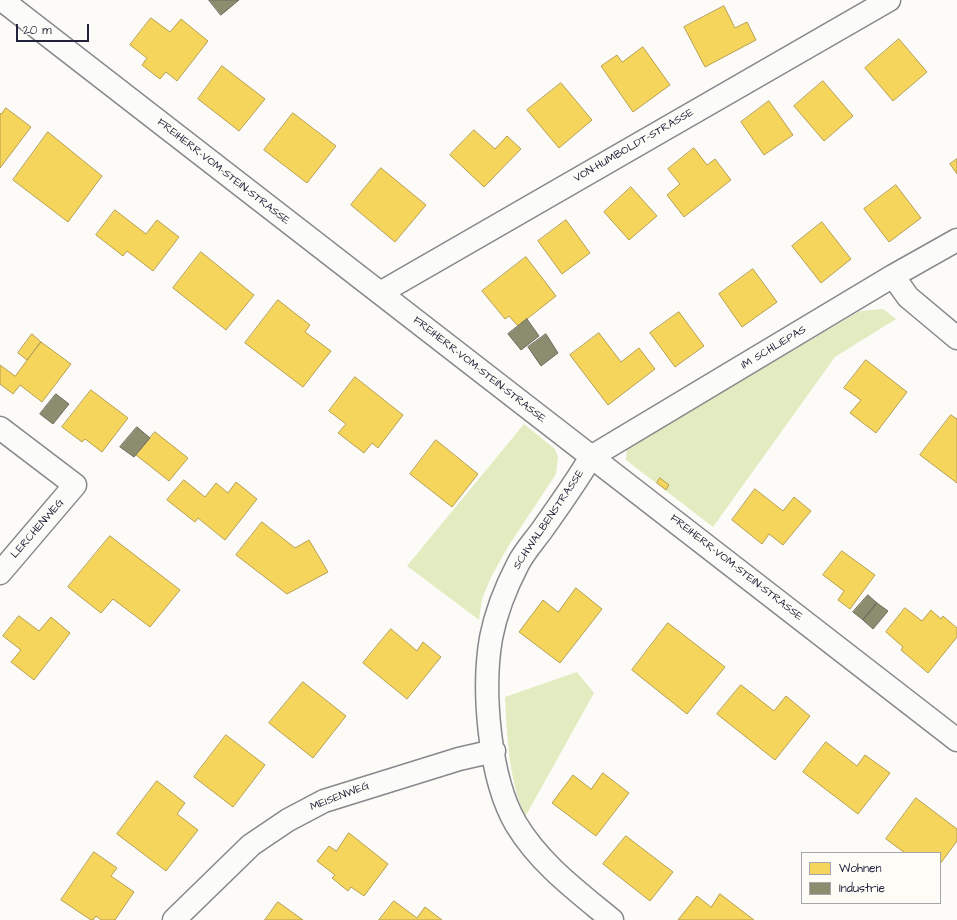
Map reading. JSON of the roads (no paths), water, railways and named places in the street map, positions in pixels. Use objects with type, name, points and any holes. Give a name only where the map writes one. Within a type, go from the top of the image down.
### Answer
[{"type":"street","name":"VON-HUMBOLDT-STRASSE","points":[[380,294],[889,0]]},
{"type":"street","name":"FREIHERR-VOM-STEIN-STRASSE","points":[[9,4],[380,294],[957,740]]},
{"type":"street","name":"IM SCHLIEPAS","points":[[591,457],[893,276],[957,240]]},
{"type":"street","points":[[893,276],[908,297],[957,338]]},
{"type":"street","name":"LERCHENWEG","points":[[0,428],[75,485],[0,573]]},
{"type":"street","name":"SCHWALBENSTRASSE","points":[[591,457],[575,484],[519,563],[499,606],[491,639],[488,680],[489,722],[497,777],[516,824],[543,860],[564,881],[612,920]]},
{"type":"street","name":"MEISENWEG","points":[[174,920],[251,845],[288,820],[324,801],[460,758],[494,751]]}]
